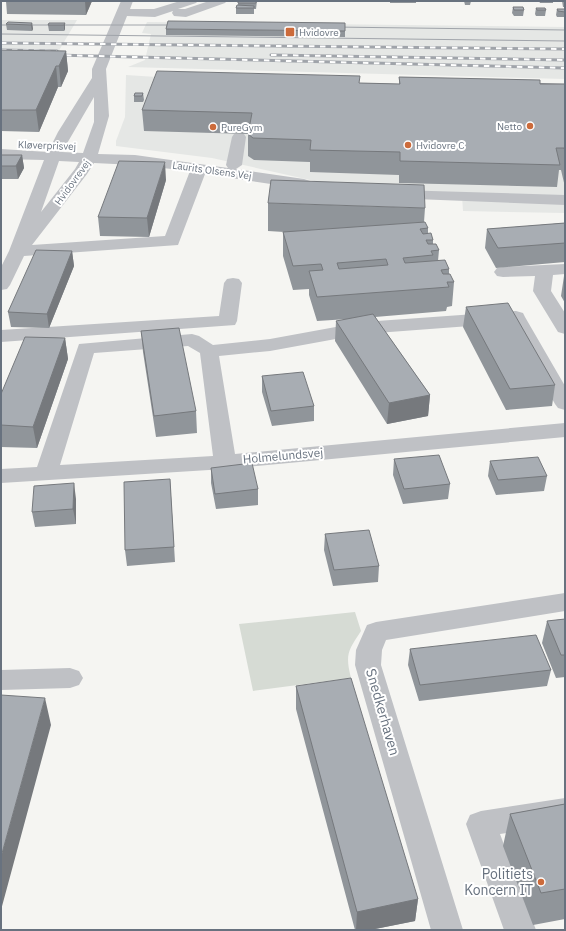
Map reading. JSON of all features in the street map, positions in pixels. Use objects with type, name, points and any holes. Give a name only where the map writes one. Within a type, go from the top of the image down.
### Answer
[{"type":"street","points":[[155,13],[192,1]]},
{"type":"street","points":[[124,7],[155,13],[186,13],[221,1]]},
{"type":"street","name":"Hvidovrevej","points":[[18,251],[82,171],[92,152],[102,116],[98,79],[102,60],[124,7]]},
{"type":"street","name":"Hvidovrevej","points":[[3,279],[18,251],[56,151],[98,79]]},
{"type":"street","points":[[234,165],[239,137]]},
{"type":"street","name":"Kløverprisvej","points":[[1,144],[56,151]]},
{"type":"street","name":"Kløverprisvej","points":[[1,154],[56,151],[92,152]]},
{"type":"street","name":"Laurits Olsens Vej","points":[[92,152],[180,156],[234,165],[319,185],[135,160],[92,152]]},
{"type":"street","points":[[18,251],[172,241],[199,168]]},
{"type":"street","points":[[384,195],[565,200]]},
{"type":"street","points":[[503,272],[565,269]]},
{"type":"street","points":[[544,271],[542,291],[565,328]]},
{"type":"street","points":[[1,336],[228,321],[233,283]]},
{"type":"street","points":[[46,473],[86,348],[192,340],[209,351],[270,345],[363,328],[516,317],[565,404]]},
{"type":"street","points":[[209,351],[225,462]]},
{"type":"street","name":"Holmelundsvej","points":[[1,476],[225,462],[565,430]]},
{"type":"street","name":"Snedkerhaven","points":[[447,930],[368,665],[369,650],[376,632],[565,602]]},
{"type":"street","points":[[1,680],[70,678]]},
{"type":"street","points":[[520,930],[481,824],[565,811]]},
{"type":"shaded area","points":[[1,20],[77,20],[54,59],[1,58]]},
{"type":"shaded area","points":[[147,22],[565,27],[565,79],[128,67],[145,60],[151,34],[142,33]]},
{"type":"shaded area","name":"Hvidovre C","points":[[126,75],[234,82],[565,90],[565,213],[463,211],[462,196],[346,188],[212,158],[116,146],[116,141],[125,117]]},
{"type":"shaded area","points":[[355,612],[361,631],[353,643],[349,653],[348,663],[351,678],[253,691],[239,624]]},
{"type":"building","points":[[238,1],[256,1],[256,3],[238,3]]},
{"type":"building","points":[[237,5],[254,6],[254,8],[236,8]]},
{"type":"building","points":[[513,7],[523,7],[524,10],[514,10]]},
{"type":"building","points":[[536,8],[545,8],[546,10],[537,10]]},
{"type":"building","points":[[557,9],[565,9],[565,12],[558,11]]},
{"type":"building","points":[[168,21],[345,23],[345,31],[166,29]]},
{"type":"building","points":[[8,22],[32,23],[31,25],[6,24]]},
{"type":"building","points":[[49,23],[65,23],[64,25],[48,25]]},
{"type":"building","points":[[1,50],[66,51],[59,66],[56,66],[36,110],[1,110]]},
{"type":"building","name":"Hvidovre C","points":[[157,71],[360,76],[359,83],[400,84],[399,77],[540,80],[540,84],[565,84],[565,151],[564,148],[556,148],[560,165],[400,161],[400,152],[310,150],[311,140],[253,138],[248,134],[252,113],[142,110]]},
{"type":"building","points":[[135,93],[143,93],[142,96],[134,96]]},
{"type":"building","points":[[1,155],[22,155],[16,166],[1,166]]},
{"type":"building","points":[[119,161],[165,162],[147,218],[98,217]]},
{"type":"building","points":[[271,180],[424,185],[425,208],[268,203]]},
{"type":"building","points":[[425,222],[428,228],[420,229],[423,234],[431,233],[433,240],[426,240],[428,244],[436,244],[439,250],[431,251],[433,255],[403,258],[405,263],[445,260],[449,269],[441,270],[443,274],[450,274],[454,282],[447,282],[449,287],[317,297],[309,271],[323,270],[321,264],[293,266],[283,232]],"holes":[[[386,259],[388,265],[339,269],[337,263]]]},
{"type":"building","points":[[565,223],[565,243],[498,248],[487,229]]},
{"type":"building","points":[[36,250],[72,251],[47,314],[8,312]]},
{"type":"building","points":[[508,303],[555,385],[510,389],[466,307]]},
{"type":"building","points":[[373,314],[430,395],[389,403],[336,321]]},
{"type":"building","points":[[179,328],[196,411],[154,416],[141,331]]},
{"type":"building","points":[[25,337],[65,338],[33,427],[1,425],[1,394]]},
{"type":"building","points":[[303,372],[314,406],[271,411],[262,376]]},
{"type":"building","points":[[439,455],[450,484],[404,489],[394,459]]},
{"type":"building","points":[[538,457],[547,476],[498,480],[490,461]]},
{"type":"building","points":[[252,463],[258,489],[215,494],[211,468]]},
{"type":"building","points":[[170,479],[174,547],[125,550],[124,482]]},
{"type":"building","points":[[74,483],[73,509],[32,512],[34,486]]},
{"type":"building","points":[[369,530],[379,566],[334,570],[325,534]]},
{"type":"building","points":[[565,619],[565,655],[561,655],[547,621]]},
{"type":"building","points":[[536,635],[551,670],[420,685],[410,649]]},
{"type":"building","points":[[351,678],[418,899],[357,912],[296,686]]},
{"type":"building","points":[[1,695],[45,698],[1,857]]},
{"type":"building","points":[[565,804],[565,889],[541,893],[510,814]]},
{"type":"tram line","points":[[1,25],[177,25]]},
{"type":"tram line","points":[[333,27],[565,30]]},
{"type":"tram line","points":[[1,34],[565,41]]},
{"type":"railway","points":[[1,43],[565,49]]},
{"type":"railway","points":[[1,50],[57,51]]},
{"type":"railway","points":[[55,55],[565,68]]},
{"type":"railway","points":[[271,55],[565,60]]},
{"type":"place","name":"Hvidovre","points":[[290,32]]},
{"type":"place","name":"Netto","points":[[530,126]]},
{"type":"place","name":"PureGym","points":[[213,127]]},
{"type":"place","name":"Hvidovre C","points":[[408,145]]},
{"type":"place","name":"Politiets Koncern IT","points":[[541,882]]}]
